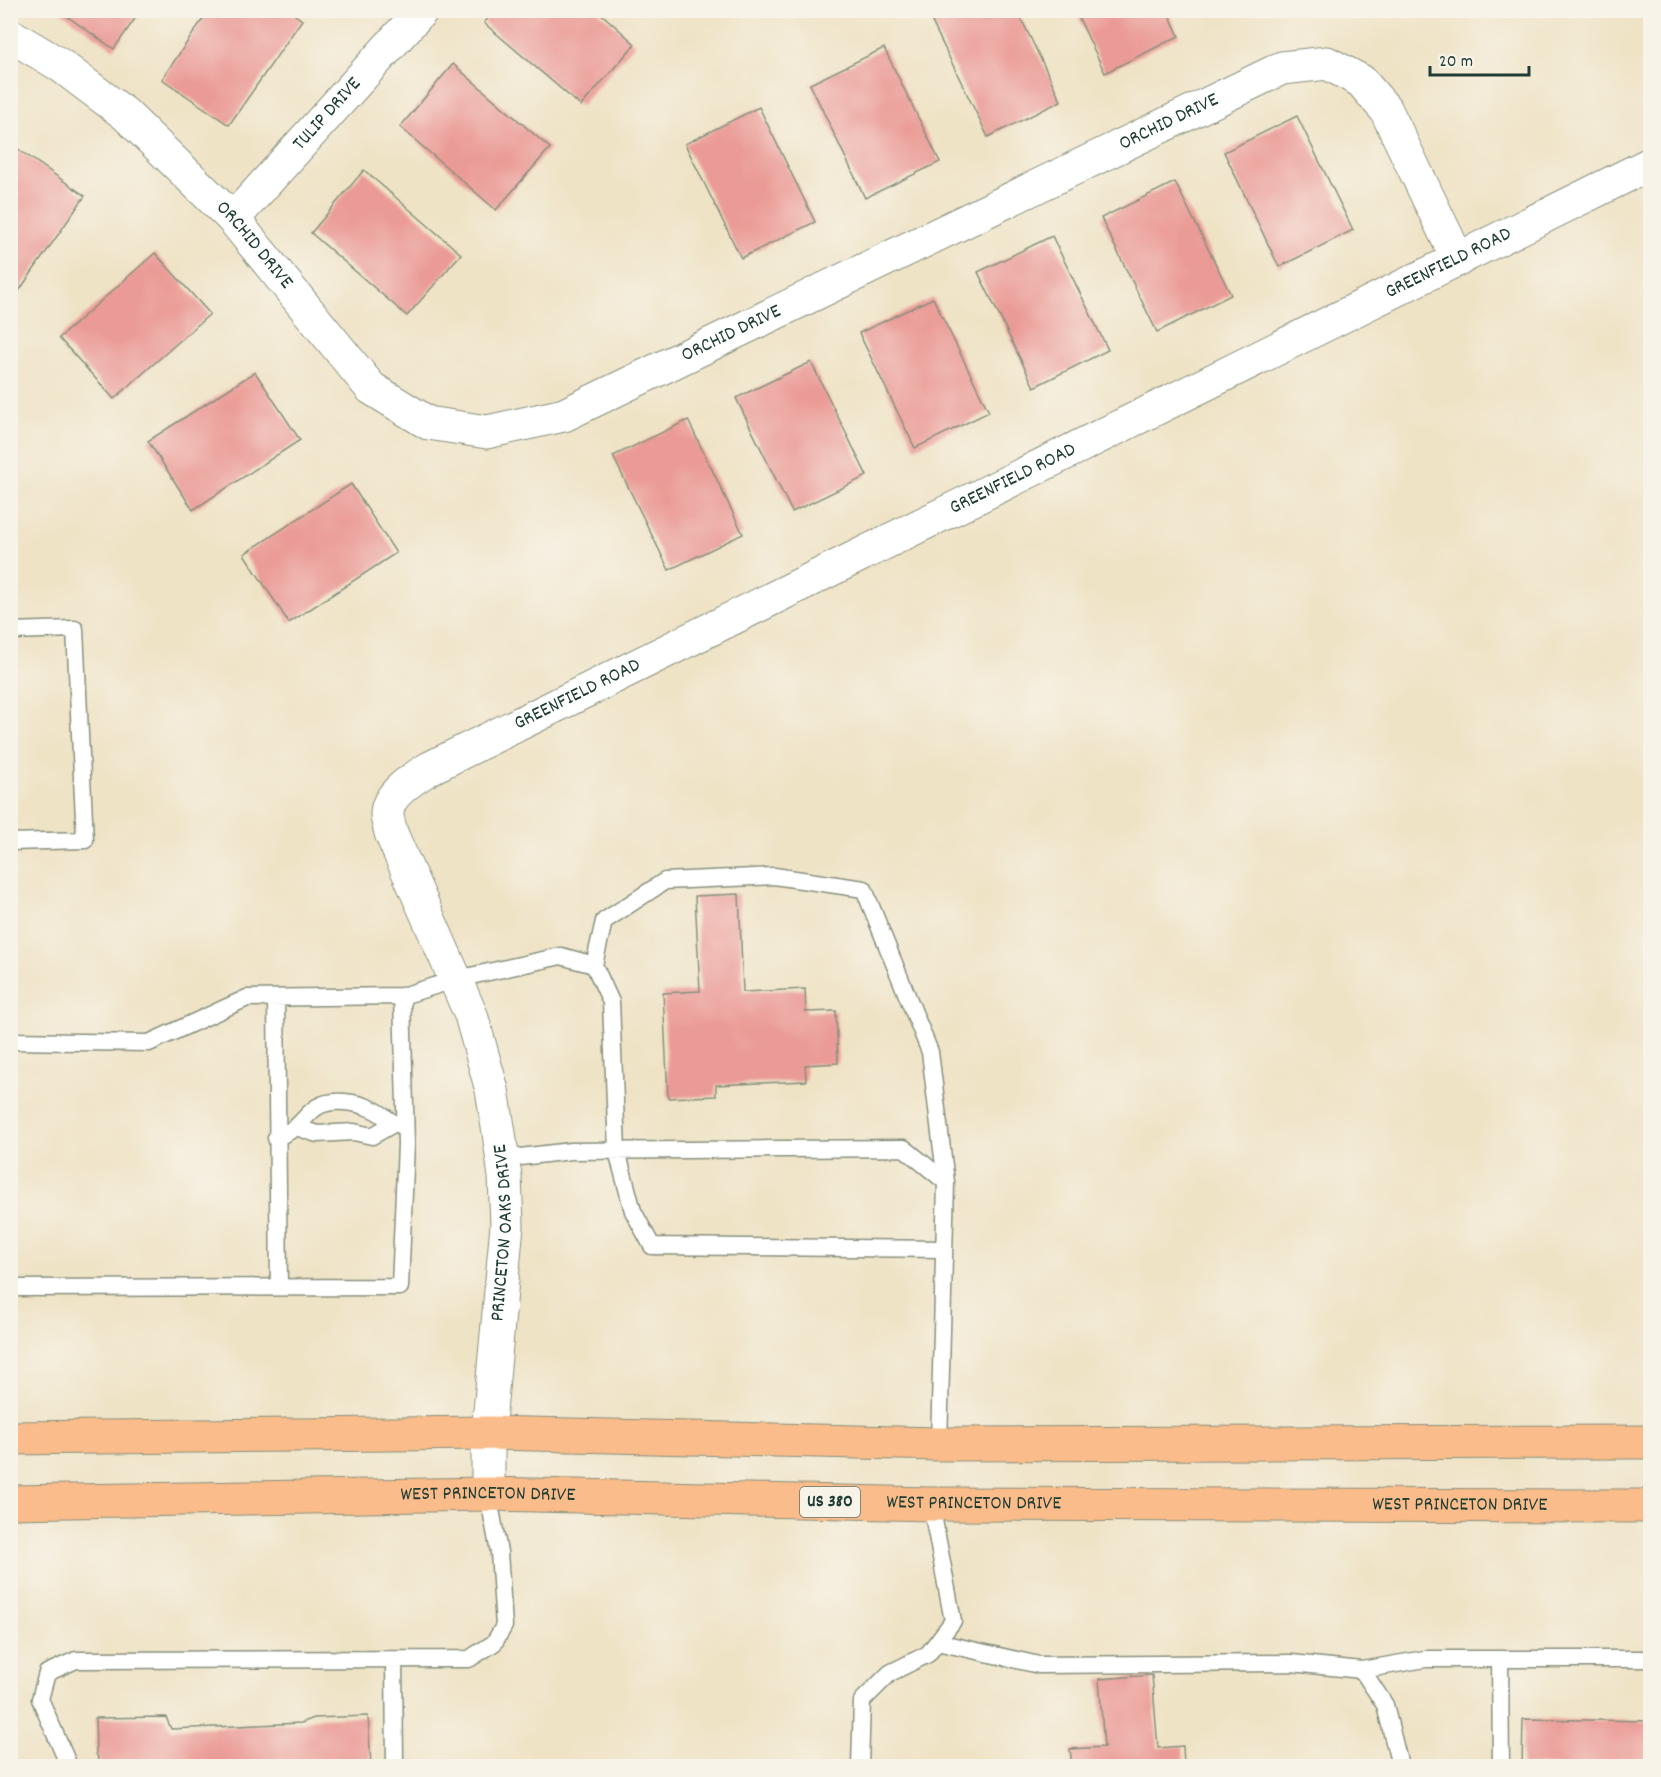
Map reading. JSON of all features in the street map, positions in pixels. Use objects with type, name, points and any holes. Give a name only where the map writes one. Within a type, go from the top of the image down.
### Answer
[{"type":"highway","points":[[10,1438],[488,1433],[939,1444],[1650,1442]]},
{"type":"highway","name":"WEST PRINCETON DRIVE","points":[[10,1502],[488,1494],[931,1504],[1650,1506]]},
{"type":"street","name":"TULIP DRIVE","points":[[233,219],[422,10]]},
{"type":"street","name":"ORCHID DRIVE","points":[[10,35],[60,65],[125,114],[233,219],[371,388],[428,423],[487,432],[564,415],[1282,68],[1327,63],[1361,81],[1386,110],[1458,260]]},
{"type":"street","name":"GREENFIELD ROAD","points":[[387,811],[395,796],[408,781],[430,768],[1650,164]]},
{"type":"street","name":"PRINCETON OAKS DRIVE","points":[[387,811],[391,833],[400,855],[471,1015],[492,1090],[503,1159],[507,1225],[488,1433],[488,1494]]},
{"type":"lane","points":[[10,631],[75,629],[85,840],[10,842]]},
{"type":"lane","points":[[939,1444],[944,1249],[945,1182],[930,1052],[864,889],[774,876],[665,881],[604,921],[594,965],[611,1002],[617,1151],[633,1211],[652,1246],[944,1249]]},
{"type":"lane","points":[[10,1041],[149,1043],[247,998],[402,996],[457,980],[561,956],[594,965]]},
{"type":"lane","points":[[10,1288],[400,1287],[399,1124],[402,996]]},
{"type":"lane","points":[[276,998],[279,1286]]},
{"type":"lane","points":[[276,1138],[296,1127],[320,1105],[340,1102],[358,1104],[375,1110],[399,1124]]},
{"type":"lane","points":[[296,1127],[317,1134],[354,1132],[372,1136],[399,1124]]},
{"type":"lane","points":[[503,1159],[571,1151],[904,1148],[945,1182]]},
{"type":"lane","points":[[69,1767],[40,1699],[46,1673],[76,1660],[470,1659],[494,1643],[504,1626],[499,1552],[488,1494]]},
{"type":"lane","points":[[860,1767],[862,1701],[890,1673],[928,1654],[953,1621],[931,1504]]},
{"type":"lane","points":[[937,1642],[1039,1665],[1291,1663],[1362,1670],[1425,1659],[1650,1659]]},
{"type":"lane","points":[[1500,1659],[1501,1767]]},
{"type":"lane","points":[[394,1660],[395,1767]]},
{"type":"lane","points":[[1362,1670],[1385,1705],[1400,1767]]},
{"type":"building","points":[[58,10],[141,10],[114,49]]},
{"type":"building","points":[[209,10],[288,10],[302,20],[229,125],[162,79]]},
{"type":"building","points":[[495,10],[597,10],[635,44],[581,106],[484,23]]},
{"type":"building","points":[[955,10],[1017,10],[1061,101],[988,137],[932,22]]},
{"type":"building","points":[[1075,10],[1167,10],[1179,36],[1105,73]]},
{"type":"building","points":[[884,48],[940,162],[865,198],[810,84]]},
{"type":"building","points":[[453,64],[550,148],[496,210],[400,127]]},
{"type":"building","points":[[759,107],[815,222],[741,258],[685,144]]},
{"type":"building","points":[[1297,116],[1353,230],[1279,267],[1224,152]]},
{"type":"building","points":[[18,149],[85,196],[12,301],[10,299],[10,160]]},
{"type":"building","points":[[364,170],[461,254],[407,316],[311,233]]},
{"type":"building","points":[[1175,182],[1231,295],[1157,332],[1101,218]]},
{"type":"building","points":[[1052,236],[1108,350],[1034,387],[978,272]]},
{"type":"building","points":[[155,253],[210,314],[114,399],[59,338]]},
{"type":"building","points":[[933,298],[989,412],[915,448],[859,333]]},
{"type":"building","points":[[811,362],[867,476],[792,512],[736,398]]},
{"type":"building","points":[[255,372],[300,440],[193,510],[148,441]]},
{"type":"building","points":[[688,420],[743,534],[669,570],[613,456]]},
{"type":"building","points":[[351,484],[396,553],[289,623],[244,554]]},
{"type":"building","points":[[739,894],[743,992],[805,989],[806,1012],[836,1011],[838,1063],[805,1065],[806,1081],[716,1085],[716,1096],[668,1098],[663,993],[700,991],[695,896]]},
{"type":"building","points":[[1152,1675],[1158,1748],[1183,1746],[1184,1766],[1072,1766],[1070,1749],[1104,1747],[1099,1679]]},
{"type":"building","points":[[368,1716],[371,1766],[101,1766],[96,1753],[95,1718],[166,1717],[171,1729],[301,1723],[314,1718]]},
{"type":"building","points":[[1523,1719],[1650,1721],[1650,1766],[1522,1766]]}]
